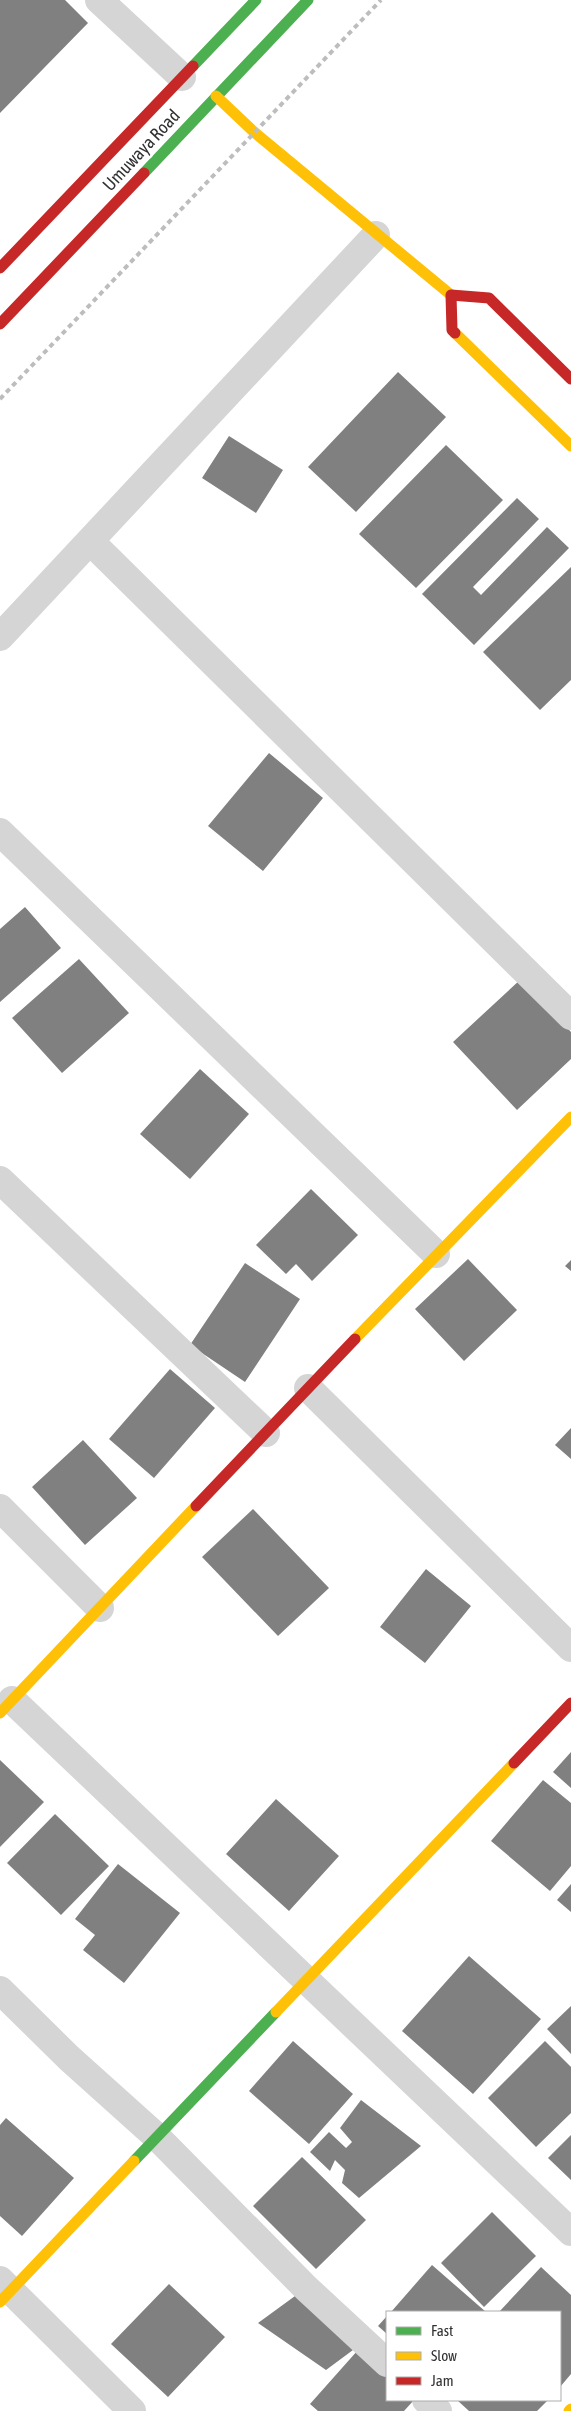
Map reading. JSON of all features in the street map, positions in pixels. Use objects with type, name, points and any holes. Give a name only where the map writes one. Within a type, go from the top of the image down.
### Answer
[{"type":"street","points":[[99,0],[182,77]]},
{"type":"street","name":"Umuwaya Road","points":[[0,268],[256,0]]},
{"type":"street","name":"Umuwaya Road","points":[[0,324],[308,0]]},
{"type":"street","points":[[216,96],[254,132],[376,235],[451,295],[489,298],[571,379]]},
{"type":"street","points":[[0,637],[91,542],[376,235]]},
{"type":"street","points":[[451,295],[452,330],[571,446]]},
{"type":"street","points":[[91,542],[571,1016]]},
{"type":"street","points":[[0,832],[436,1254]]},
{"type":"street","points":[[571,1117],[436,1254],[6,1706],[307,1980],[571,2232]]},
{"type":"street","points":[[0,1180],[266,1433]]},
{"type":"street","points":[[308,1388],[571,1648]]},
{"type":"street","points":[[0,1508],[100,1608]]},
{"type":"street","points":[[132,2411],[4,2291],[157,2137],[571,1703]]},
{"type":"street","points":[[0,1990],[69,2058],[157,2137],[306,2288],[386,2362]]},
{"type":"street","points":[[427,2401],[438,2411]]},
{"type":"building","points":[[0,0],[65,0],[88,23],[0,113]]},
{"type":"building","points":[[398,372],[446,417],[356,512],[308,467]]},
{"type":"building","points":[[229,436],[283,470],[256,513],[202,478]]},
{"type":"building","points":[[446,445],[503,500],[416,588],[359,534]]},
{"type":"building","points":[[517,498],[539,519],[473,587],[481,595],[547,527],[569,548],[474,645],[422,594]]},
{"type":"building","points":[[571,567],[571,680],[540,710],[483,652]]},
{"type":"building","points":[[269,753],[323,798],[263,871],[208,826]]},
{"type":"building","points":[[25,907],[61,948],[0,1002],[0,929]]},
{"type":"building","points":[[79,959],[129,1013],[62,1073],[12,1018]]},
{"type":"building","points":[[521,979],[571,1032],[571,1059],[517,1110],[453,1042]]},
{"type":"building","points":[[200,1069],[249,1114],[190,1179],[140,1134]]},
{"type":"building","points":[[311,1189],[358,1235],[312,1281],[296,1264],[286,1274],[256,1245]]},
{"type":"building","points":[[468,1259],[517,1310],[464,1361],[415,1309]]},
{"type":"building","points":[[571,1260],[571,1271],[565,1266]]},
{"type":"building","points":[[245,1263],[300,1299],[245,1382],[190,1345]]},
{"type":"building","points":[[170,1369],[215,1408],[154,1478],[109,1439]]},
{"type":"building","points":[[571,1428],[571,1459],[555,1445]]},
{"type":"building","points":[[83,1440],[137,1498],[85,1545],[32,1487]]},
{"type":"building","points":[[253,1509],[329,1588],[278,1636],[202,1557]]},
{"type":"building","points":[[426,1569],[471,1606],[425,1663],[380,1627]]},
{"type":"building","points":[[571,1752],[571,1788],[553,1772]]},
{"type":"building","points":[[0,1760],[44,1802],[0,1847]]},
{"type":"building","points":[[543,1780],[571,1803],[571,1866],[550,1891],[491,1841]]},
{"type":"building","points":[[276,1799],[339,1856],[289,1911],[226,1854]]},
{"type":"building","points":[[55,1814],[109,1866],[61,1915],[7,1863]]},
{"type":"building","points":[[118,1864],[180,1913],[124,1983],[83,1950],[95,1935],[75,1919]]},
{"type":"building","points":[[571,1884],[571,1912],[557,1900]]},
{"type":"building","points":[[469,1956],[541,2019],[473,2094],[402,2031]]},
{"type":"building","points":[[571,2006],[571,2054],[547,2029]]},
{"type":"building","points":[[293,2041],[353,2094],[309,2144],[249,2091]]},
{"type":"building","points":[[545,2041],[571,2067],[571,2113],[536,2147],[488,2098]]},
{"type":"building","points":[[361,2100],[421,2146],[359,2198],[342,2183],[345,2170],[335,2160],[330,2171],[310,2152],[329,2132],[346,2148],[352,2142],[340,2128]]},
{"type":"building","points":[[6,2118],[74,2178],[22,2236],[0,2216],[0,2125]]},
{"type":"building","points":[[571,2135],[571,2180],[548,2158]]},
{"type":"building","points":[[302,2157],[366,2220],[316,2269],[253,2206]]},
{"type":"building","points":[[492,2212],[536,2256],[484,2307],[441,2263]]},
{"type":"building","points":[[432,2265],[485,2311],[392,2311]]},
{"type":"building","points":[[541,2267],[571,2295],[571,2374],[561,2386],[561,2311],[500,2311]]},
{"type":"building","points":[[169,2284],[225,2337],[168,2397],[111,2344]]},
{"type":"building","points":[[306,2288],[353,2350],[326,2370],[258,2323]]},
{"type":"building","points":[[386,2317],[386,2333],[378,2326]]},
{"type":"building","points":[[358,2350],[386,2374],[386,2401],[413,2401],[404,2411],[318,2411],[310,2404]]},
{"type":"building","points":[[458,2401],[547,2401],[537,2411],[469,2411]]},
{"type":"railway","points":[[0,399],[381,0]]},
{"type":"traffic: fast","points":[[193,66],[256,0]]},
{"type":"traffic: fast","points":[[144,173],[308,0]]},
{"type":"traffic: fast","points":[[134,2161],[276,2012]]},
{"type":"traffic: slow","points":[[216,96],[254,132],[451,295]]},
{"type":"traffic: slow","points":[[455,333],[571,446]]},
{"type":"traffic: slow","points":[[355,1339],[571,1117]]},
{"type":"traffic: slow","points":[[0,1713],[196,1506]]},
{"type":"traffic: slow","points":[[276,2012],[514,1763]]},
{"type":"traffic: slow","points":[[0,2302],[134,2161]]},
{"type":"traffic: jam","points":[[0,268],[193,66]]},
{"type":"traffic: jam","points":[[0,324],[144,173]]},
{"type":"traffic: jam","points":[[455,333],[452,330],[451,295],[489,298],[571,379]]},
{"type":"traffic: jam","points":[[196,1506],[355,1339]]},
{"type":"traffic: jam","points":[[514,1763],[571,1703]]}]
